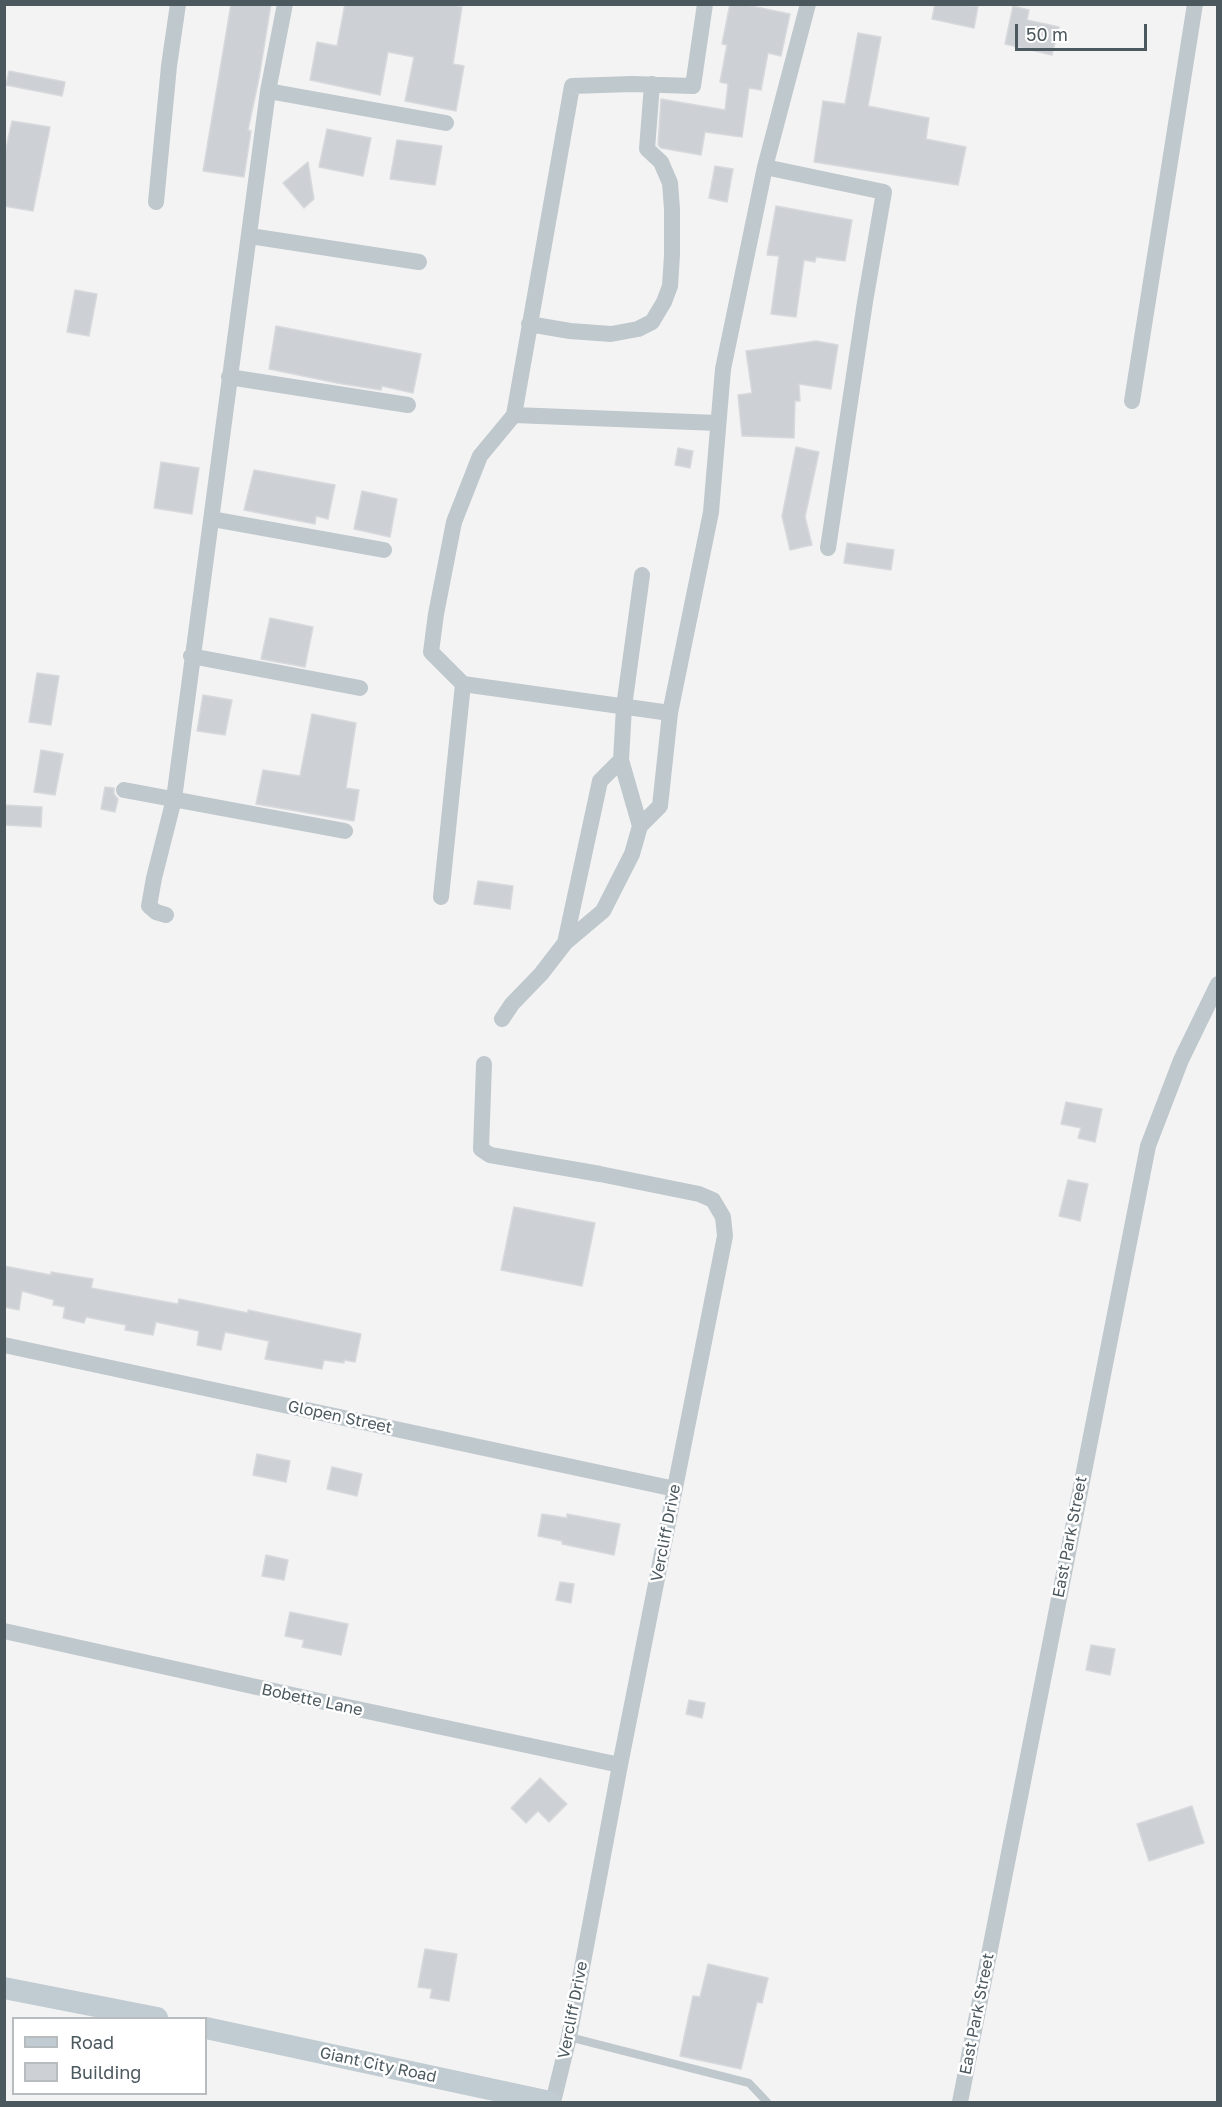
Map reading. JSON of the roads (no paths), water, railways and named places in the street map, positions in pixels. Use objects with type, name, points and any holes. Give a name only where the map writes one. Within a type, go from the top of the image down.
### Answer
[{"type":"street","points":[[156,202],[169,66],[178,4]]},
{"type":"street","points":[[166,915],[156,912],[149,906],[174,799],[191,656],[212,519],[268,91],[285,4]]},
{"type":"street","points":[[670,713],[464,684],[431,652],[454,522],[480,456],[514,415],[572,86],[652,84],[693,86],[705,4]]},
{"type":"street","points":[[502,1019],[512,1004],[541,974],[565,943],[603,911],[632,854],[640,826],[660,806],[670,713],[711,512],[723,369],[765,167],[808,4]]},
{"type":"street","points":[[1132,400],[1195,4]]},
{"type":"street","points":[[529,324],[570,331],[611,334],[638,329],[652,321],[664,302],[670,286],[671,200],[670,183],[661,162],[647,149],[652,84]]},
{"type":"street","points":[[268,91],[446,123]]},
{"type":"street","points":[[765,167],[885,192],[865,302],[828,548]]},
{"type":"street","points":[[250,236],[419,262]]},
{"type":"street","points":[[229,377],[408,405]]},
{"type":"street","points":[[514,415],[718,423]]},
{"type":"street","points":[[212,519],[384,550]]},
{"type":"street","points":[[640,826],[621,760],[624,707],[642,575]]},
{"type":"street","points":[[191,656],[360,688]]},
{"type":"street","points":[[441,897],[464,684]]},
{"type":"street","points":[[565,943],[600,781],[621,760]]},
{"type":"street","points":[[124,790],[345,831]]},
{"type":"street","name":"East Park Street","points":[[960,2103],[1148,1146],[1181,1060],[1218,984]]},
{"type":"street","name":"Vercliff Drive","points":[[484,1064],[481,1149],[490,1155],[699,1194],[713,1200],[723,1216],[725,1236],[569,2037],[552,2103]]},
{"type":"street","name":"Glopen Street","points":[[4,1345],[675,1489]]},
{"type":"street","name":"Bobette Lane","points":[[4,1631],[620,1766]]},
{"type":"street","points":[[4,1988],[147,2017]]},
{"type":"street","name":"Giant City Road","points":[[207,2028],[552,2103]]},
{"type":"lane","points":[[569,2037],[749,2083],[767,2103]]}]
